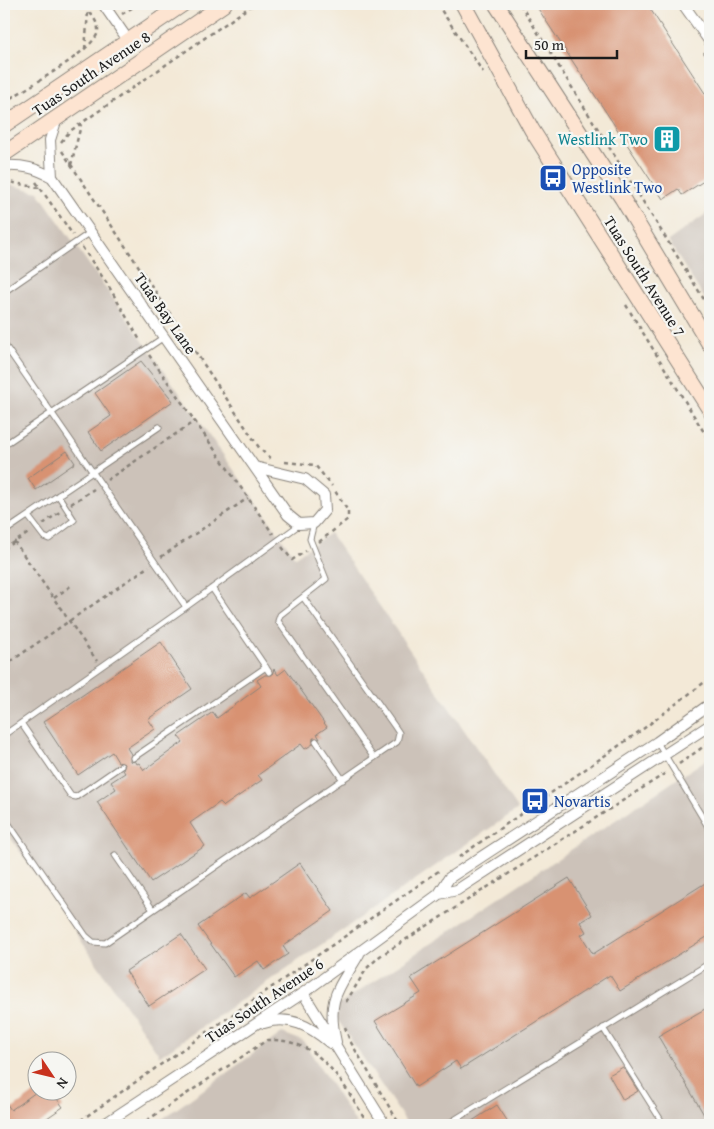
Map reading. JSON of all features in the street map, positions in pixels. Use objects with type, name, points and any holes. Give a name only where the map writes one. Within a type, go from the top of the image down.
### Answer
[{"type":"street","points":[[102,4],[128,40]]},
{"type":"street","name":"Tuas South Avenue 8","points":[[4,125],[183,4]]},
{"type":"street","name":"Tuas South Avenue 8","points":[[4,154],[224,4]]},
{"type":"street","name":"Tuas South Avenue 7","points":[[464,4],[532,130],[710,410]]},
{"type":"street","name":"Tuas South Avenue 7","points":[[496,4],[622,198],[710,345]]},
{"type":"street","points":[[684,4],[710,42]]},
{"type":"street","points":[[52,177],[50,140],[57,118]]},
{"type":"street","name":"Tuas Bay Lane","points":[[4,166],[21,165],[34,167],[52,177],[288,516],[299,524]]},
{"type":"street","points":[[255,466],[305,479],[324,495],[325,510],[314,523],[299,524]]},
{"type":"street","name":"Tuas South Avenue 6","points":[[439,894],[448,878],[657,742],[710,704]]},
{"type":"street","name":"Tuas South Avenue 6","points":[[103,1125],[303,993],[439,894],[457,890],[667,756],[710,726]]},
{"type":"street","points":[[338,1050],[331,1010],[332,1002],[338,988],[362,949]]},
{"type":"street","points":[[303,993],[385,1125]]},
{"type":"street","points":[[256,1025],[276,1019],[302,1023],[316,1030],[338,1050]]},
{"type":"lane","points":[[5,290],[91,232]]},
{"type":"lane","points":[[4,445],[164,337]]},
{"type":"lane","points":[[4,344],[186,607]]},
{"type":"lane","points":[[4,532],[159,427]]},
{"type":"lane","points":[[28,516],[46,540],[72,524],[74,518],[58,495]]},
{"type":"lane","points":[[314,523],[310,539],[326,578],[280,616],[279,624],[374,758]]},
{"type":"lane","points":[[4,735],[186,607],[299,524]]},
{"type":"lane","points":[[133,758],[268,670],[212,588]]},
{"type":"lane","points":[[4,817],[86,936],[93,942],[106,943],[112,941],[153,910],[396,742],[399,733],[303,597]]},
{"type":"lane","points":[[21,723],[71,796],[76,797],[121,766]]},
{"type":"lane","points":[[316,741],[343,780]]},
{"type":"lane","points":[[657,742],[710,830]]},
{"type":"lane","points":[[115,855],[153,910]]},
{"type":"lane","points":[[446,1125],[710,962]]},
{"type":"lane","points":[[604,1028],[664,1125]]},
{"type":"path","points":[[4,102],[94,42],[98,26],[84,4]]},
{"type":"path","points":[[132,4],[135,6],[146,4]]},
{"type":"path","points":[[254,4],[70,131],[59,145],[260,449],[275,461]]},
{"type":"path","points":[[520,4],[710,310]]},
{"type":"path","points":[[85,49],[89,11]]},
{"type":"path","points":[[71,165],[81,124]]},
{"type":"path","points":[[34,180],[108,285],[146,350],[292,560],[344,523],[348,519],[348,511],[322,472],[315,465],[284,462]]},
{"type":"path","points":[[4,181],[40,188]]},
{"type":"path","points":[[4,666],[248,498]]},
{"type":"path","points":[[14,541],[101,667]]},
{"type":"path","points":[[54,598],[72,586]]},
{"type":"path","points":[[452,862],[643,729],[710,678]]},
{"type":"path","points":[[345,1010],[346,1003],[367,968],[380,956],[673,768],[710,742]]},
{"type":"path","points":[[74,1125],[444,867]]},
{"type":"path","points":[[344,1023],[350,1041],[400,1125]]},
{"type":"path","points":[[140,1125],[267,1040],[281,1039],[312,1051],[325,1061],[334,1071],[369,1125]]},
{"type":"shaded area","points":[[4,183],[38,192],[295,557],[330,533],[518,809],[160,1056],[4,828]]},
{"type":"shaded area","points":[[710,211],[710,307],[668,241]]},
{"type":"shaded area","points":[[710,757],[710,1125],[408,1125],[331,1010]]},
{"type":"shaded area","points":[[282,1033],[303,1041],[357,1125],[154,1125]]},
{"type":"building","name":"Westlink Two","points":[[535,4],[647,4],[710,101],[710,177],[682,195],[678,189],[663,199]]},
{"type":"building","points":[[141,361],[173,401],[101,451],[88,432],[111,416],[95,393]]},
{"type":"building","points":[[67,451],[75,463],[36,490],[28,478]]},
{"type":"building","points":[[161,642],[192,689],[148,719],[155,729],[127,748],[131,754],[130,761],[139,763],[144,770],[183,742],[178,736],[213,712],[217,718],[261,686],[257,680],[265,675],[272,675],[274,669],[278,675],[286,669],[327,727],[317,734],[320,739],[313,738],[313,744],[305,749],[301,744],[258,775],[262,780],[224,806],[220,802],[190,823],[205,846],[151,882],[97,802],[116,789],[111,782],[125,773],[123,770],[125,764],[118,762],[112,752],[78,775],[43,722]]},
{"type":"building","points":[[300,863],[333,911],[283,946],[288,954],[264,970],[258,961],[234,977],[198,926],[246,893],[250,898]]},
{"type":"building","points":[[569,878],[592,915],[580,922],[586,932],[581,935],[593,954],[710,880],[710,935],[620,991],[610,975],[461,1069],[456,1061],[416,1087],[375,1021],[421,993],[411,978]]},
{"type":"building","points":[[181,934],[205,969],[149,1006],[126,971]]},
{"type":"building","points":[[710,1006],[710,1125],[658,1036]]},
{"type":"building","points":[[623,1067],[638,1091],[623,1100],[609,1075]]},
{"type":"building","points":[[28,1098],[28,1102],[59,1102],[63,1107],[37,1125],[4,1125],[4,1100],[11,1110]]},
{"type":"building","points":[[497,1105],[510,1125],[466,1125]]},
{"type":"place","name":"Westlink Two","points":[[667,139]]},
{"type":"place","name":"Opposite Westlink Two","points":[[553,178]]},
{"type":"place","name":"Novartis","points":[[535,801]]}]
